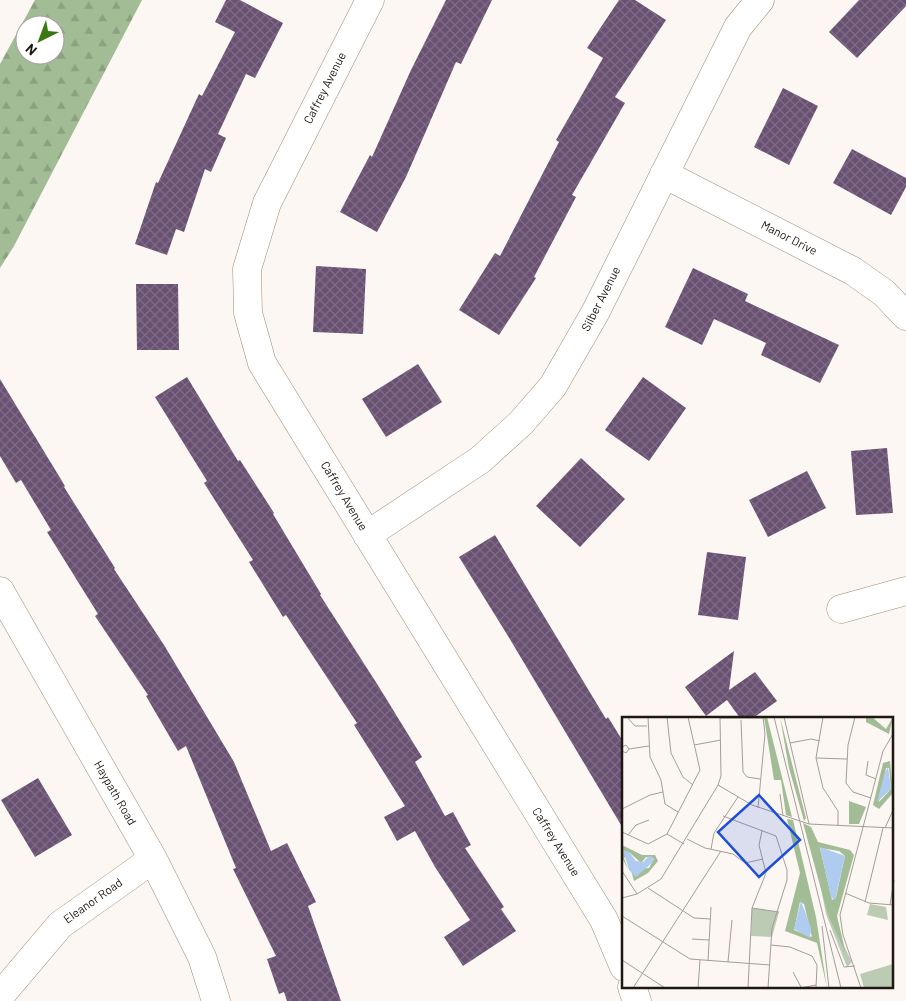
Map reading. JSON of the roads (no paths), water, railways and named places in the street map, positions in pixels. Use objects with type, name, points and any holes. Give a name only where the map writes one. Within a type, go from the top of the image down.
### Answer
[{"type":"street","name":"Caffrey Avenue","points":[[370,0],[268,204],[247,269],[248,313],[262,362],[604,920],[622,962]]},
{"type":"street","name":"Silber Avenue","points":[[368,535],[480,460],[521,423],[553,386],[595,313],[738,27],[760,0]]},
{"type":"street","name":"Manor Drive","points":[[664,174],[853,270],[884,293],[906,316]]},
{"type":"street","name":"Haypath Road","points":[[0,591],[153,859],[202,958],[216,1001]]},
{"type":"street","points":[[841,609],[906,591]]},
{"type":"street","name":"Eleanor Road","points":[[0,996],[60,925],[153,859]]},
{"type":"street","points":[[632,988],[637,1001]]}]
